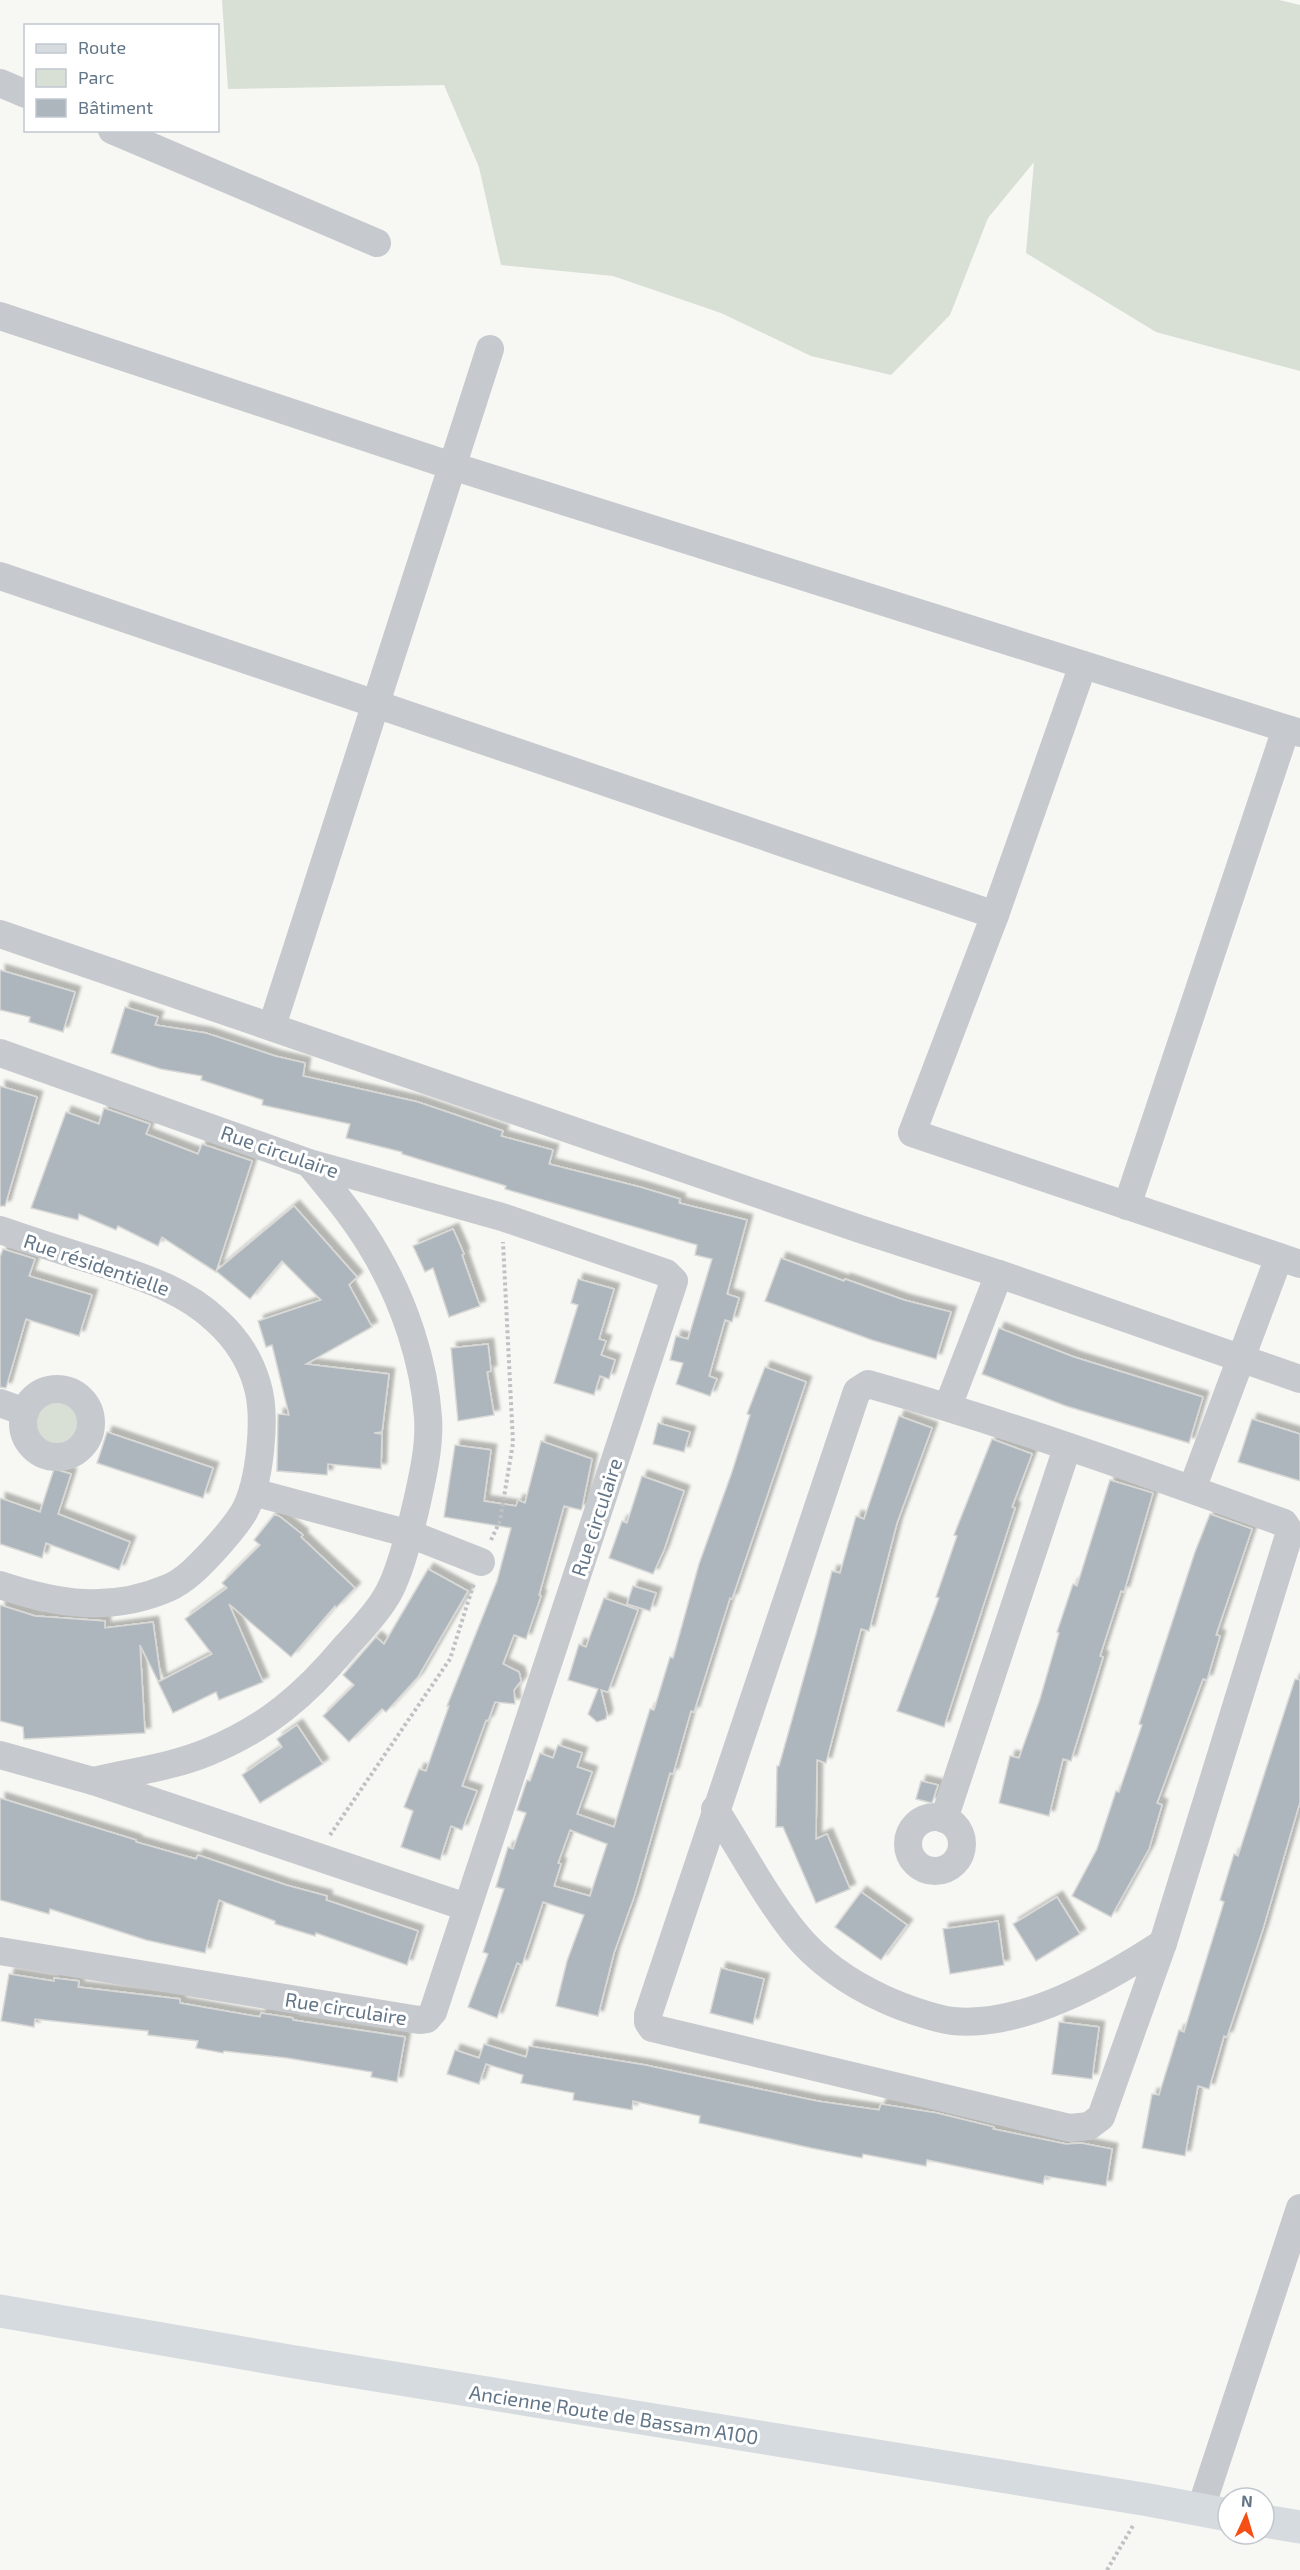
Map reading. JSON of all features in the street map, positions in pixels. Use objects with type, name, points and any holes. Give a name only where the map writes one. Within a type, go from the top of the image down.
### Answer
[{"type":"main road","name":"Ancienne Route de Bassam A100","points":[[0,2311],[295,2362],[1149,2500],[1214,2513]]},
{"type":"main road","points":[[1276,2523],[1300,2527]]},
{"type":"street","points":[[0,83],[24,93]]},
{"type":"street","points":[[117,132],[377,243]]},
{"type":"street","points":[[0,316],[452,466],[1293,731],[1127,1206]]},
{"type":"street","points":[[272,1026],[489,349]]},
{"type":"street","points":[[0,576],[995,915]]},
{"type":"street","points":[[1083,665],[995,915],[912,1133],[1290,1261],[1240,1359],[1192,1489]]},
{"type":"street","points":[[0,934],[860,1229],[999,1274],[1300,1379]]},
{"type":"street","name":"Rue circulaire","points":[[0,1053],[309,1163],[502,1217],[666,1273],[674,1281],[433,2012],[427,2019],[420,2020],[0,1951]]},
{"type":"street","points":[[93,1781],[206,1753],[249,1732],[295,1701],[325,1671],[387,1596],[410,1534],[425,1467],[428,1419],[423,1380],[415,1346],[399,1299],[376,1254],[341,1203],[309,1163]]},
{"type":"street","name":"Rue résidentielle","points":[[0,1230],[169,1288],[194,1302],[217,1321],[242,1350],[258,1386],[261,1404],[260,1449],[253,1492],[244,1512],[231,1531],[196,1569],[170,1588],[143,1597],[107,1604],[40,1598],[0,1585]]},
{"type":"street","points":[[948,1406],[999,1274]]},
{"type":"street","points":[[868,1384],[948,1406],[1192,1489],[1284,1523],[1290,1532],[1163,1943],[1101,2118],[1089,2126],[1070,2128],[652,2028],[648,2022],[648,2015],[856,1391],[868,1384]]},
{"type":"street","points":[[944,1819],[1067,1448]]},
{"type":"street","points":[[253,1492],[410,1534],[481,1562]]},
{"type":"street","points":[[0,1755],[93,1781],[466,1907]]},
{"type":"street","points":[[716,1809],[795,1932],[821,1960],[853,1985],[904,2007],[953,2021],[1005,2018],[1068,1997],[1114,1975],[1163,1943]]},
{"type":"street","points":[[1214,2513],[1300,2208]]},
{"type":"path","points":[[1107,2570],[1149,2500]]},
{"type":"green space","points":[[222,0],[1279,0],[1300,5],[1300,371],[1156,332],[1026,253],[1034,162],[988,218],[950,315],[891,375],[811,356],[721,313],[613,276],[501,265],[479,167],[444,85],[228,89]]},
{"type":"green space","points":[[56,1398],[73,1405],[80,1422],[73,1439],[56,1446],[39,1439],[32,1422],[39,1405]]},
{"type":"building","points":[[0,970],[75,992],[63,1032],[29,1022],[30,1017],[0,1010]]},
{"type":"building","points":[[125,1007],[158,1017],[155,1025],[206,1033],[275,1056],[305,1063],[303,1076],[418,1102],[503,1131],[501,1136],[553,1150],[549,1164],[640,1187],[680,1199],[679,1203],[747,1220],[727,1294],[739,1298],[732,1322],[725,1320],[709,1376],[717,1379],[710,1396],[676,1384],[683,1363],[670,1360],[676,1336],[688,1339],[712,1259],[695,1255],[697,1245],[505,1189],[506,1186],[402,1154],[402,1152],[346,1138],[350,1124],[262,1105],[263,1100],[201,1080],[202,1076],[161,1069],[111,1053]]},
{"type":"building","points":[[0,1086],[37,1097],[5,1206],[0,1206]]},
{"type":"building","points":[[104,1108],[150,1124],[146,1134],[198,1154],[202,1144],[252,1161],[216,1272],[162,1237],[158,1246],[118,1226],[116,1230],[79,1214],[78,1220],[31,1208],[66,1112],[99,1124]]},
{"type":"building","points":[[294,1206],[357,1277],[349,1285],[372,1327],[306,1364],[389,1374],[382,1432],[374,1433],[382,1434],[381,1469],[328,1464],[327,1475],[277,1471],[278,1414],[289,1415],[272,1345],[266,1347],[258,1321],[321,1300],[282,1261],[250,1299],[216,1271]]},
{"type":"building","points":[[453,1229],[464,1254],[462,1255],[480,1306],[449,1317],[433,1268],[425,1272],[413,1246]]},
{"type":"building","points":[[3,1249],[35,1259],[29,1276],[92,1295],[79,1336],[26,1319],[6,1388],[0,1387],[0,1257]]},
{"type":"building","points":[[781,1258],[844,1281],[845,1279],[904,1300],[951,1312],[936,1359],[872,1340],[765,1301]]},
{"type":"building","points":[[578,1279],[614,1289],[599,1339],[606,1341],[601,1355],[615,1360],[609,1379],[600,1376],[594,1395],[554,1383],[578,1305],[571,1303]]},
{"type":"building","points":[[999,1328],[1074,1357],[1203,1397],[1189,1443],[1066,1406],[982,1374]]},
{"type":"building","points":[[488,1344],[491,1371],[487,1372],[494,1415],[458,1421],[451,1348]]},
{"type":"building","points":[[765,1367],[806,1382],[732,1599],[730,1598],[694,1712],[691,1711],[673,1774],[670,1773],[634,1897],[614,1953],[598,2016],[556,2006],[567,1961],[584,1915],[543,1902],[522,1965],[517,1963],[497,2018],[468,2007],[488,1954],[483,1952],[504,1889],[496,1887],[508,1847],[513,1849],[526,1813],[517,1810],[527,1780],[530,1781],[540,1753],[553,1758],[558,1745],[582,1753],[577,1767],[592,1772],[577,1814],[614,1827],[650,1709],[654,1710],[670,1657],[673,1658],[699,1564],[750,1415],[747,1414]],"holes":[[[570,1830],[607,1844],[590,1896],[554,1886],[561,1864],[558,1863]]]},
{"type":"building","points":[[899,1416],[932,1428],[897,1523],[869,1631],[861,1629],[826,1763],[817,1760],[816,1839],[827,1834],[850,1889],[816,1903],[783,1827],[776,1827],[777,1766],[779,1766],[832,1571],[840,1573],[856,1516],[864,1519]]},
{"type":"building","points":[[1252,1419],[1300,1434],[1300,1481],[1238,1462]]},
{"type":"building","points":[[658,1423],[690,1432],[684,1452],[653,1444]]},
{"type":"building","points":[[107,1432],[213,1468],[203,1498],[97,1463]]},
{"type":"building","points":[[992,1439],[1032,1454],[1012,1507],[1015,1508],[944,1727],[897,1711],[939,1598],[936,1597],[957,1536],[954,1535]]},
{"type":"building","points":[[541,1441],[592,1459],[582,1508],[581,1510],[564,1506],[539,1595],[541,1596],[526,1639],[514,1635],[503,1664],[519,1672],[521,1681],[514,1690],[515,1704],[495,1702],[488,1721],[486,1720],[462,1786],[477,1791],[462,1830],[451,1826],[440,1860],[401,1847],[413,1811],[404,1807],[419,1769],[426,1771],[449,1706],[447,1706],[497,1581],[511,1528],[444,1517],[455,1445],[491,1450],[484,1501],[516,1506],[518,1500],[525,1503]]},
{"type":"building","points":[[54,1469],[71,1474],[58,1514],[130,1542],[119,1570],[46,1543],[42,1558],[0,1544],[0,1498],[40,1512]]},
{"type":"building","points":[[642,1476],[684,1491],[664,1550],[653,1574],[609,1558],[622,1521],[627,1523]]},
{"type":"building","points":[[1110,1480],[1153,1493],[1124,1592],[1121,1591],[1100,1656],[1103,1657],[1071,1761],[1063,1759],[1049,1816],[999,1803],[1010,1756],[1019,1758],[1040,1699],[1059,1633],[1057,1632],[1073,1584],[1077,1586]]},
{"type":"building","points":[[1210,1514],[1252,1529],[1216,1635],[1220,1636],[1207,1680],[1203,1679],[1157,1803],[1162,1805],[1149,1849],[1111,1917],[1072,1896],[1097,1849],[1116,1791],[1119,1792],[1195,1552]]},
{"type":"building","points":[[274,1515],[279,1516],[303,1535],[301,1537],[355,1588],[336,1608],[335,1606],[291,1657],[229,1604],[263,1682],[219,1700],[216,1692],[173,1713],[158,1682],[212,1654],[185,1619],[227,1588],[222,1583],[260,1545],[254,1540]]},
{"type":"building","points":[[428,1569],[468,1591],[418,1677],[386,1712],[382,1709],[349,1742],[323,1716],[354,1685],[343,1675],[376,1637],[384,1644]]},
{"type":"building","points":[[633,1586],[656,1593],[650,1611],[627,1604]]},
{"type":"building","points":[[604,1598],[638,1610],[608,1692],[601,1690],[607,1714],[606,1719],[597,1722],[588,1714],[598,1689],[568,1680],[579,1644],[586,1647]]},
{"type":"building","points":[[0,1605],[35,1616],[105,1621],[105,1628],[153,1622],[161,1680],[158,1681],[140,1645],[145,1733],[24,1739],[23,1727],[0,1721]]},
{"type":"building","points":[[1295,1679],[1300,1680],[1300,1802],[1263,1929],[1227,2037],[1224,2036],[1209,2089],[1198,2086],[1185,2156],[1142,2148],[1152,2094],[1159,2095],[1179,2030],[1184,2032],[1224,1902],[1220,1900],[1234,1854],[1238,1856]]},
{"type":"building","points":[[297,1725],[323,1764],[260,1803],[242,1775],[282,1747],[277,1739]]},
{"type":"building","points":[[921,1781],[938,1785],[932,1803],[916,1799]]},
{"type":"building","points":[[0,1798],[136,1840],[136,1842],[196,1859],[198,1855],[286,1885],[327,1896],[326,1900],[418,1931],[407,1965],[316,1933],[315,1936],[275,1924],[275,1921],[219,1900],[205,1953],[146,1940],[50,1909],[49,1914],[0,1900]]},
{"type":"building","points":[[861,1892],[907,1925],[881,1960],[835,1927]]},
{"type":"building","points":[[1057,1897],[1080,1934],[1036,1961],[1013,1924]]},
{"type":"building","points":[[998,1921],[1004,1965],[950,1974],[943,1929]]},
{"type":"building","points":[[721,1968],[764,1979],[753,2024],[710,2013]]},
{"type":"building","points":[[9,1974],[54,1981],[54,1978],[79,1981],[78,1987],[180,1999],[180,2003],[260,2017],[261,2013],[405,2037],[397,2082],[371,2077],[372,2072],[287,2058],[224,2051],[223,2053],[196,2048],[198,2041],[148,2035],[148,2031],[35,2019],[34,2027],[1,2021]]},
{"type":"building","points":[[1059,2022],[1099,2027],[1092,2079],[1052,2074]]},
{"type":"building","points":[[484,2044],[526,2057],[529,2046],[645,2065],[817,2101],[879,2110],[881,2104],[937,2113],[994,2127],[993,2129],[1066,2144],[1081,2143],[1112,2149],[1106,2186],[1045,2176],[1043,2184],[927,2160],[926,2166],[863,2154],[862,2158],[811,2148],[699,2123],[700,2116],[633,2101],[632,2110],[573,2100],[574,2093],[521,2083],[523,2075],[486,2064],[479,2084],[447,2074],[455,2050],[479,2058]]}]
